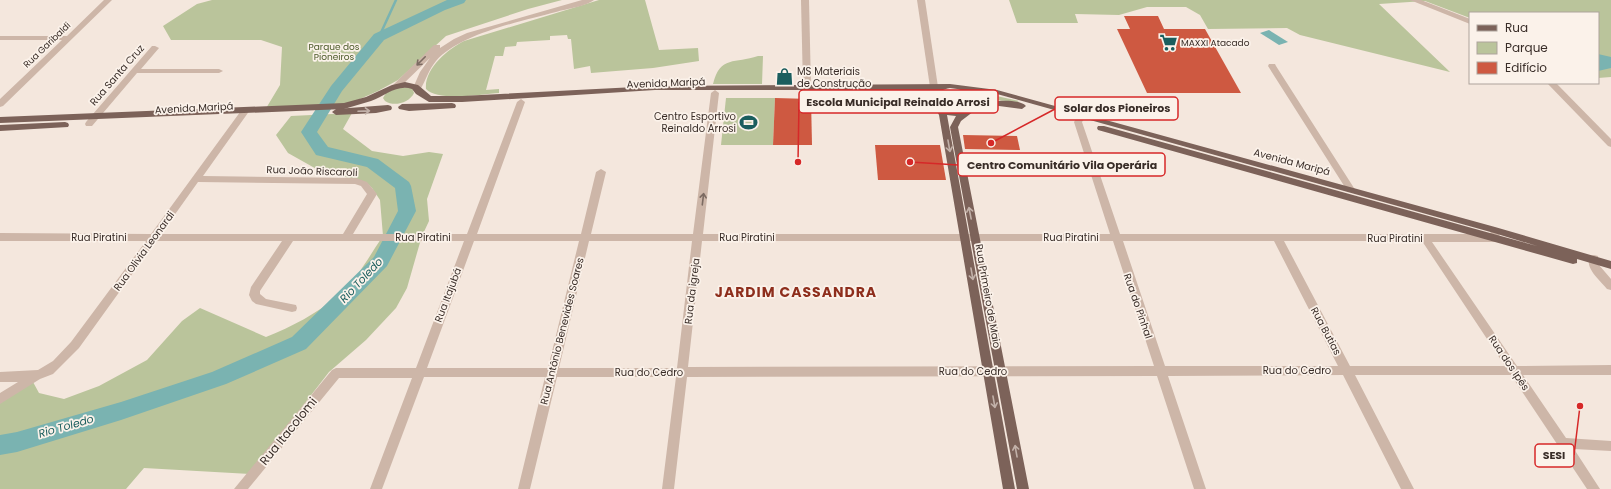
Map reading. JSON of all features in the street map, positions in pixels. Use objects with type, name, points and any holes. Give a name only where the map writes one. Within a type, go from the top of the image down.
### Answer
[{"type":"main road","name":"Avenida Maripá","points":[[341,109],[363,101],[397,85],[410,85],[429,100],[462,100],[655,88],[943,87]]},
{"type":"main road","points":[[950,86],[966,88],[976,96],[978,101],[974,109],[965,113],[949,113],[935,106],[932,99],[936,90],[950,86]]},
{"type":"main road","name":"Avenida Maripá","points":[[966,88],[996,92],[1080,119],[1464,225],[1594,263],[1611,272]]},
{"type":"main road","points":[[402,106],[415,100],[418,90]]},
{"type":"main road","points":[[382,92],[378,100],[379,104],[388,108]]},
{"type":"main road","name":"Avenida Maripá","points":[[0,128],[92,120],[341,109],[376,110],[402,106],[409,108],[668,93],[900,94],[918,95],[932,99]]},
{"type":"main road","name":"Avenida Maripá","points":[[976,106],[997,102],[1010,103],[1080,119],[1351,190],[1464,225]]},
{"type":"main road","name":"Rua Primeiro de Maio","points":[[940,109],[944,115],[970,238],[1001,371],[1023,489]]},
{"type":"main road","name":"Rua Primeiro de Maio","points":[[965,113],[957,120],[954,127],[989,371],[1009,489]]},
{"type":"main road","name":"Avenida Maripá","points":[[0,120],[92,120]]},
{"type":"main road","name":"Avenida Maripá","points":[[1594,263],[1611,264]]},
{"type":"street","name":"Rua Garibaldi","points":[[0,104],[108,0]]},
{"type":"street","points":[[397,85],[438,45],[450,36],[513,16],[572,0]]},
{"type":"street","points":[[418,90],[424,69],[441,51],[460,38],[499,25],[590,0]]},
{"type":"street","points":[[805,0],[807,87]]},
{"type":"street","points":[[921,0],[934,87]]},
{"type":"street","points":[[1414,0],[1469,22]]},
{"type":"street","points":[[0,38],[68,38]]},
{"type":"street","name":"Rua Santa Cruz","points":[[92,120],[155,48]]},
{"type":"street","points":[[1272,66],[1351,190]]},
{"type":"street","points":[[135,71],[218,71]]},
{"type":"street","points":[[1553,84],[1611,144]]},
{"type":"street","name":"Rua da igreja","points":[[668,489],[715,93]]},
{"type":"street","name":"Rua Itajubá","points":[[376,489],[521,102]]},
{"type":"street","name":"Rua Olivia Leonardi","points":[[0,399],[51,369],[75,345],[244,113]]},
{"type":"street","name":"Rua do Pinhal","points":[[1080,119],[1115,238],[1200,489]]},
{"type":"street","name":"Rua Antônio Benevides Soares","points":[[524,489],[601,172]]},
{"type":"street","name":"Rua João Riscaroli","points":[[196,179],[356,181],[364,184],[372,194],[349,232],[348,237]]},
{"type":"street","name":"Rua Piratini","points":[[0,237],[1424,238],[1495,234]]},
{"type":"street","points":[[290,237],[255,290],[254,294],[256,298],[262,301],[292,308]]},
{"type":"street","name":"Rua Butias","points":[[1277,238],[1408,489]]},
{"type":"street","name":"Rua dos Ipês","points":[[1424,238],[1594,489]]},
{"type":"street","points":[[1594,263],[1611,286]]},
{"type":"street","name":"Rua do Cedro","points":[[336,373],[1611,370]]},
{"type":"street","name":"Rua Itacolomi","points":[[240,489],[336,373]]},
{"type":"street","points":[[0,376],[37,376]]},
{"type":"street","points":[[1563,443],[1611,446]]},
{"type":"green space","name":"Parque dos Pioneiros","points":[[212,0],[562,0],[528,9],[446,36],[398,80],[378,91],[344,106],[265,110],[280,85],[282,47],[261,40],[171,40],[163,26],[197,4]]},
{"type":"green space","points":[[599,0],[645,0],[659,50],[698,48],[699,61],[653,68],[591,73],[590,66],[574,69],[571,39],[568,39],[567,35],[550,36],[550,40],[517,42],[516,46],[505,47],[503,56],[495,56],[486,90],[499,89],[499,93],[472,96],[450,96],[432,93],[426,89],[426,82],[429,74],[438,60],[444,54],[464,41]]},
{"type":"green space","points":[[1009,0],[1611,0],[1611,77],[1599,78],[1599,12],[1469,12],[1469,18],[1425,1],[1379,4],[1450,72],[1300,35],[1287,28],[1208,29],[1200,15],[1186,7],[1147,7],[1119,15],[1075,14],[1078,23],[1017,23]]},
{"type":"green space","points":[[763,56],[762,84],[713,84],[716,75],[724,65],[730,62]]},
{"type":"green space","points":[[399,87],[412,88],[414,93],[405,102],[393,104],[385,101],[383,98],[386,93]]},
{"type":"green space","points":[[974,91],[1019,101],[995,100],[981,102],[979,95]]},
{"type":"green space","name":"Centro Esportivo Reinaldo Arrosi","points":[[726,98],[775,98],[773,145],[721,145]]},
{"type":"green space","points":[[352,113],[343,129],[372,151],[403,156],[429,152],[443,154],[427,199],[429,221],[422,236],[383,236],[380,200],[367,183],[320,171],[288,153],[276,135],[291,116]]},
{"type":"green space","points":[[381,239],[421,239],[407,288],[396,308],[366,340],[329,372],[250,474],[144,468],[126,489],[0,489],[0,403],[33,382],[39,393],[64,399],[99,386],[147,360],[182,321],[200,308],[266,337],[276,333],[313,314],[338,296],[356,276]]},
{"type":"water","points":[[1269,30],[1288,42],[1279,45],[1260,33]]},
{"type":"water","points":[[1599,54],[1611,57],[1611,68],[1599,71]]},
{"type":"building","name":"MAXXI Atacado","points":[[1124,16],[1158,16],[1164,29],[1205,29],[1241,93],[1147,93],[1117,29],[1130,29]]},
{"type":"building","points":[[775,98],[811,99],[812,145],[773,145]]},
{"type":"building","points":[[963,135],[1017,136],[1020,150],[965,149]]},
{"type":"building","points":[[875,145],[940,145],[946,180],[878,180]]},
{"type":"waterway","points":[[379,37],[396,0]]},
{"type":"waterway","name":"Rio Toledo","points":[[0,445],[17,442],[121,411],[219,378],[299,343],[381,261],[407,211],[403,186],[372,163],[322,151],[309,132],[336,89],[379,37],[440,7],[459,0]]},
{"type":"place","name":"MAXXI Atacado","points":[[1168,43]]},
{"type":"place","name":"MS Materiais de Construção","points":[[784,77]]},
{"type":"place","name":"Centro Esportivo Reinaldo Arrosi","points":[[749,122]]},
{"type":"place","name":"Solar dos Pioneiros","points":[[991,143]]},
{"type":"place","name":"Escola Municipal Reinaldo Arrosi","points":[[798,162]]},
{"type":"place","name":"Centro Comunitário Vila Operária","points":[[910,162]]},
{"type":"place","name":"SESI","points":[[1580,406]]},
{"type":"district","name":"JARDIM CASSANDRA","points":[[796,292]]}]
